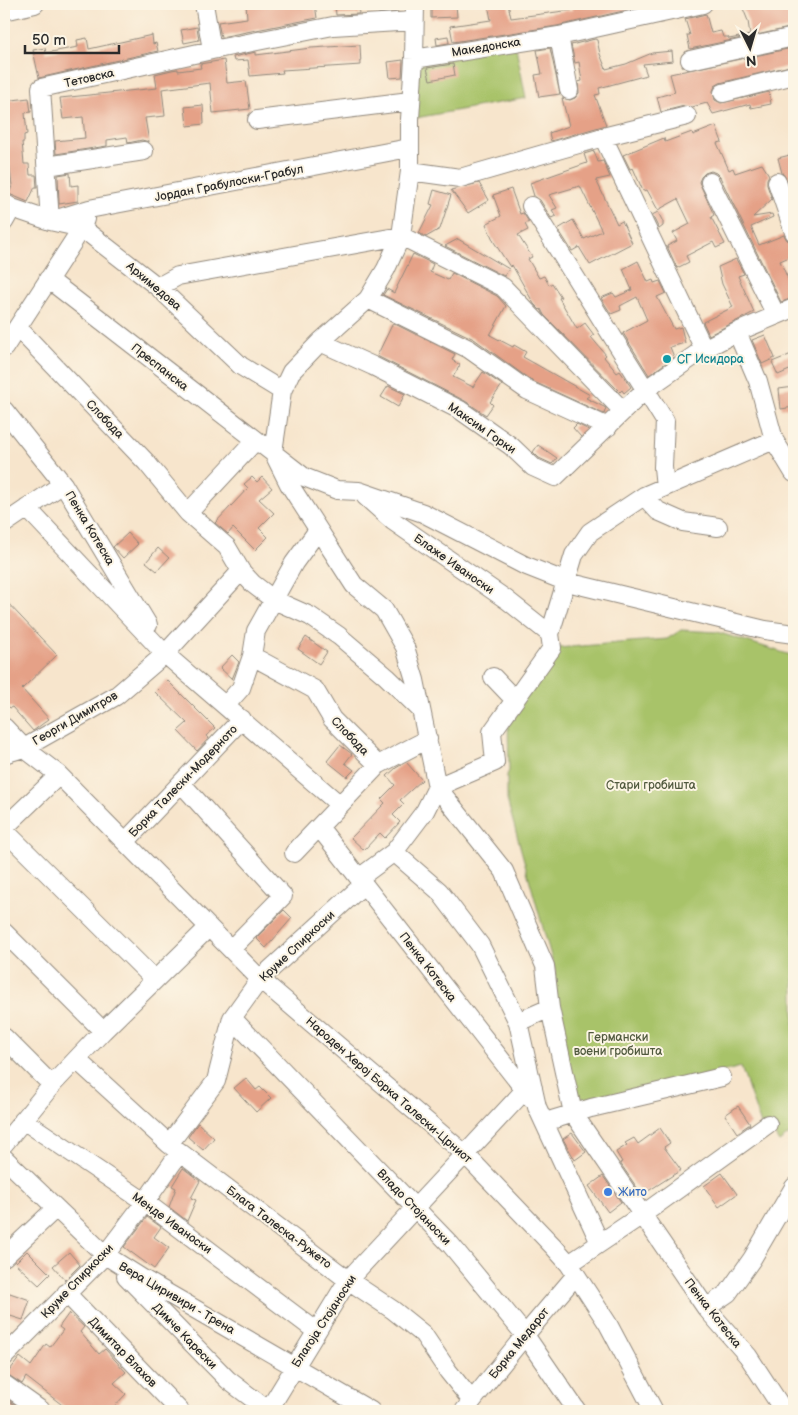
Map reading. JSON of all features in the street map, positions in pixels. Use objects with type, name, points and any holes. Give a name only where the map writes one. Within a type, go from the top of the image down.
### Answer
[{"type":"street","points":[[4,11],[35,4]]},
{"type":"street","points":[[204,4],[212,50]]},
{"type":"street","name":"Македонска","points":[[414,58],[559,36],[703,4]]},
{"type":"street","points":[[414,12],[414,58],[410,101],[410,171],[401,236],[386,269],[368,299],[320,342],[291,372],[282,391],[273,452],[289,484],[354,585],[384,610],[405,647],[415,680],[437,787],[494,762],[492,732],[552,648],[550,634],[574,555],[590,532],[644,496],[774,440]]},
{"type":"street","name":"Тетовска","points":[[50,221],[41,88],[212,50],[414,12]]},
{"type":"street","points":[[559,36],[568,90]]},
{"type":"street","points":[[690,60],[794,37]]},
{"type":"street","points":[[723,93],[794,75]]},
{"type":"street","points":[[257,120],[410,101]]},
{"type":"street","points":[[410,171],[460,178],[603,137],[688,116]]},
{"type":"street","points":[[603,137],[704,349]]},
{"type":"street","name":"Јордан Грабулоски-Грабул","points":[[50,221],[89,209],[409,148]]},
{"type":"street","points":[[46,166],[144,151]]},
{"type":"street","points":[[710,182],[776,315]]},
{"type":"street","points":[[777,182],[790,204],[794,232]]},
{"type":"street","points":[[532,206],[665,421],[663,467],[665,487]]},
{"type":"street","points":[[4,348],[82,228],[89,209]]},
{"type":"street","name":"Архимедова","points":[[7,211],[82,228],[158,287],[242,366],[282,391]]},
{"type":"street","points":[[158,287],[178,276],[401,236],[503,287],[624,411]]},
{"type":"street","name":"Преспанска","points":[[48,279],[255,441],[273,452]]},
{"type":"street","points":[[368,299],[470,349],[527,390],[608,427]]},
{"type":"street","name":"Максим Горки","points":[[320,342],[373,366],[460,410],[511,446],[533,467],[554,477],[645,390],[704,349],[737,332],[794,308]]},
{"type":"street","name":"Слобода","points":[[18,328],[146,462],[188,513],[227,548],[241,571],[253,584],[274,600],[310,616],[338,636],[387,676],[421,710]]},
{"type":"street","points":[[737,332],[758,381],[774,440],[794,473]]},
{"type":"street","name":"Пенка Котеска","points":[[4,410],[63,484],[165,654]]},
{"type":"street","points":[[188,513],[255,441]]},
{"type":"street","name":"Блаже Иваноски","points":[[273,452],[304,477],[338,490],[359,491],[423,512],[524,565],[567,582],[765,630],[794,634]]},
{"type":"street","points":[[4,524],[63,484]]},
{"type":"street","name":"Блаже Иваноски","points":[[359,491],[393,521],[507,600],[550,634]]},
{"type":"street","points":[[644,496],[658,511],[683,522],[718,527]]},
{"type":"street","name":"Пенка Котеска","points":[[27,508],[165,654],[340,805]]},
{"type":"street","points":[[226,705],[241,688],[252,656],[256,631],[294,563],[318,530]]},
{"type":"street","points":[[165,654],[241,571]]},
{"type":"street","name":"Георги Димитров","points":[[4,754],[24,748],[116,696],[165,654]]},
{"type":"street","name":"Слобода","points":[[252,656],[315,690],[332,719],[378,765]]},
{"type":"street","points":[[493,677],[515,700]]},
{"type":"street","name":"Борка Талески-Модерното","points":[[125,842],[242,719]]},
{"type":"street","name":"Народен Херој Борка Талески-Црниот","points":[[4,727],[24,748],[59,776],[260,979],[466,1154],[572,1270],[608,1324],[654,1411]]},
{"type":"street","points":[[294,853],[378,765],[428,739]]},
{"type":"street","points":[[59,776],[4,829],[154,980]]},
{"type":"street","points":[[181,783],[283,896],[231,949]]},
{"type":"street","name":"Пенка Котеска","points":[[437,787],[504,871],[544,966],[550,1008],[573,1113],[706,1308],[748,1356],[784,1411]]},
{"type":"street","name":"Круме Спиркоски","points":[[4,1357],[105,1254],[145,1202],[216,1081],[232,1018],[260,979],[361,881],[394,852],[425,811],[437,787]]},
{"type":"street","name":"Пенка Котеска","points":[[319,827],[529,1089],[600,1243]]},
{"type":"street","name":"Пенка Котеска","points":[[394,852],[439,891],[480,945],[518,1022],[529,1089]]},
{"type":"street","points":[[4,1144],[52,1085],[103,1031],[209,927]]},
{"type":"street","points":[[4,932],[103,1031]]},
{"type":"street","points":[[518,1022],[550,1008]]},
{"type":"street","name":"Владо Стојаноски","points":[[232,1018],[451,1245],[525,1335],[576,1411]]},
{"type":"street","points":[[4,1037],[52,1085]]},
{"type":"street","name":"Блага Талеска-Ружето","points":[[77,1060],[175,1148],[348,1280],[393,1310],[423,1334],[448,1370],[468,1406]]},
{"type":"street","points":[[541,1114],[573,1113],[722,1077]]},
{"type":"street","name":"Благоја Стојаноски","points":[[269,1411],[294,1366],[348,1280],[529,1089]]},
{"type":"street","name":"Менде Иваноски","points":[[23,1120],[145,1202],[316,1331]]},
{"type":"street","points":[[572,1270],[600,1243],[768,1124]]},
{"type":"street","name":"Вера Циривири - Трена","points":[[4,1158],[105,1254],[143,1279],[371,1411]]},
{"type":"street","points":[[706,1308],[728,1294],[752,1259],[794,1187]]},
{"type":"street","points":[[4,1256],[56,1208]]},
{"type":"street","name":"Димче Карески","points":[[105,1254],[228,1380],[269,1411]]},
{"type":"street","name":"Борка Медарот","points":[[468,1406],[525,1335],[572,1270]]},
{"type":"street","name":"Димитар Влахов","points":[[66,1293],[180,1411]]},
{"type":"street","points":[[4,1384],[42,1411]]},
{"type":"green space","points":[[515,42],[526,98],[410,119],[414,59]]},
{"type":"green space","name":"Стари гробишта","points":[[681,630],[717,632],[794,656],[794,1131],[779,1142],[768,1124],[761,1125],[741,1067],[575,1109],[550,975],[556,974],[507,800],[507,775],[509,771],[508,720],[557,648],[667,639]]},
{"type":"building","points":[[246,4],[297,4],[297,6],[315,4],[317,18],[221,37],[218,22],[247,18]]},
{"type":"building","points":[[335,4],[358,4],[359,14],[336,15]]},
{"type":"building","points":[[378,4],[397,4],[398,11],[379,13]]},
{"type":"building","points":[[431,4],[456,4],[457,17],[431,18]]},
{"type":"building","points":[[488,4],[508,4],[511,18],[572,10],[571,4],[640,4],[641,7],[557,26],[453,42],[450,26],[491,20]]},
{"type":"building","points":[[753,4],[794,4],[794,27],[690,49],[687,35],[690,35],[685,19],[706,14],[711,33],[721,31],[723,37],[728,37],[729,39],[750,35],[748,21],[742,6]]},
{"type":"building","points":[[197,27],[199,40],[184,43],[181,30]]},
{"type":"building","points":[[152,35],[153,44],[156,43],[158,51],[39,78],[33,50],[45,48],[46,53],[78,47],[77,40],[87,38],[89,49]]},
{"type":"building","points":[[448,36],[449,43],[437,45],[436,38]]},
{"type":"building","points":[[597,40],[606,69],[626,64],[652,53],[672,51],[673,61],[643,64],[647,75],[599,88],[600,94],[595,95],[606,125],[551,141],[549,133],[569,126],[562,98],[570,100],[575,98],[579,93],[578,82],[582,81],[579,62],[575,63],[571,45]]},
{"type":"building","points":[[360,45],[361,65],[282,70],[283,73],[250,76],[248,60],[234,61],[233,57],[256,52],[256,55],[311,48]]},
{"type":"building","points":[[550,48],[560,94],[539,97],[535,75],[542,74],[537,50]]},
{"type":"building","points":[[792,48],[794,65],[720,83],[715,86],[713,91],[715,100],[721,103],[769,92],[771,104],[751,108],[750,104],[713,114],[707,103],[661,112],[657,97],[675,92],[670,74]]},
{"type":"building","points":[[224,60],[227,83],[246,81],[250,109],[213,113],[210,83],[162,89],[165,116],[145,118],[149,142],[142,140],[128,143],[127,137],[107,140],[107,146],[56,154],[55,141],[85,138],[83,117],[63,119],[60,98],[157,88],[155,74],[178,69],[178,71],[201,68],[200,64]]},
{"type":"building","points":[[403,60],[402,77],[390,78],[388,62]]},
{"type":"building","points":[[453,64],[455,75],[430,80],[427,68]]},
{"type":"building","points":[[29,98],[31,112],[25,113],[27,134],[24,135],[24,142],[22,142],[24,164],[29,164],[30,175],[36,175],[37,187],[35,187],[28,202],[9,194],[12,186],[4,120],[4,101]]},
{"type":"building","points":[[203,105],[204,124],[187,126],[185,107]]},
{"type":"building","points":[[716,126],[722,142],[717,143],[729,170],[733,168],[735,173],[762,164],[769,175],[767,185],[772,199],[753,217],[772,214],[773,217],[751,227],[759,245],[784,235],[787,240],[794,242],[794,255],[780,261],[789,281],[794,279],[794,298],[781,302],[720,177],[711,171],[705,173],[699,182],[714,215],[711,217],[725,244],[716,248],[713,242],[686,256],[689,262],[677,268],[667,246],[677,241],[673,233],[690,224],[678,199],[658,210],[647,190],[643,191],[633,168],[630,169],[623,155],[664,138],[665,142],[692,132],[693,135]]},
{"type":"building","points":[[594,151],[598,162],[603,161],[610,177],[596,180],[617,224],[622,221],[632,243],[590,265],[579,247],[572,251],[558,229],[573,220],[584,239],[602,231],[580,186],[549,195],[557,208],[552,210],[556,216],[551,218],[540,200],[534,196],[530,183],[587,163],[584,154]]},
{"type":"building","points":[[794,154],[794,200],[787,179],[782,173],[778,158]]},
{"type":"building","points":[[70,173],[71,186],[78,185],[78,201],[59,204],[58,175]]},
{"type":"building","points":[[479,183],[489,200],[468,213],[451,190]]},
{"type":"building","points":[[511,189],[520,214],[523,213],[529,222],[525,224],[528,230],[518,235],[532,257],[528,259],[539,278],[544,276],[549,285],[552,283],[577,329],[585,323],[594,335],[591,337],[606,355],[604,357],[617,373],[620,371],[631,387],[624,393],[622,390],[620,392],[544,315],[541,309],[534,304],[512,265],[510,267],[494,242],[486,224],[501,216],[493,195]]},
{"type":"building","points":[[434,190],[451,195],[440,229],[426,237],[419,233],[433,205],[430,204]]},
{"type":"building","points":[[658,212],[663,222],[663,226],[659,229],[652,215]]},
{"type":"building","points":[[458,239],[509,269],[504,276],[445,246]]},
{"type":"building","points":[[413,254],[433,264],[430,272],[448,280],[452,273],[497,296],[506,306],[490,335],[526,352],[523,357],[590,395],[586,398],[606,408],[604,414],[532,381],[474,339],[383,295],[387,289],[394,293]]},
{"type":"building","points":[[736,259],[744,274],[738,276],[754,312],[709,335],[703,322],[733,307],[722,284],[718,267]]},
{"type":"building","points":[[638,261],[648,282],[653,280],[654,283],[660,281],[666,293],[657,297],[674,329],[681,327],[685,343],[670,347],[674,357],[649,375],[623,333],[647,320],[637,297],[620,306],[621,310],[611,314],[601,298],[613,293],[616,297],[632,290],[623,269]]},
{"type":"building","points":[[393,323],[455,354],[452,360],[460,365],[453,377],[473,387],[483,372],[502,385],[490,402],[493,405],[486,415],[465,401],[377,356]]},
{"type":"building","points":[[765,335],[775,358],[762,364],[752,340]]},
{"type":"building","points":[[794,353],[794,368],[778,375],[772,362]]},
{"type":"building","points":[[388,386],[405,394],[398,407],[381,397]]},
{"type":"building","points":[[794,387],[794,407],[781,409],[779,389]]},
{"type":"building","points":[[577,424],[589,430],[581,437],[573,428]]},
{"type":"building","points":[[538,445],[557,458],[552,464],[539,458],[533,452]]},
{"type":"building","points":[[252,477],[257,482],[262,477],[272,488],[259,499],[274,513],[259,528],[268,537],[255,550],[233,528],[228,534],[215,523],[248,488],[244,484]]},
{"type":"building","points":[[128,533],[138,544],[123,558],[113,547]]},
{"type":"building","points":[[158,548],[169,558],[157,571],[146,562]]},
{"type":"building","points":[[4,599],[57,655],[22,689],[49,719],[33,731],[12,707],[10,708],[4,702]]},
{"type":"building","points":[[306,637],[327,652],[319,664],[298,649]]},
{"type":"building","points":[[232,655],[239,662],[232,679],[220,668]]},
{"type":"building","points":[[167,680],[215,728],[206,736],[209,738],[197,751],[178,731],[187,723],[155,692]]},
{"type":"building","points":[[340,745],[352,754],[345,763],[354,770],[347,777],[327,761]]},
{"type":"building","points":[[406,762],[422,780],[400,800],[404,804],[393,815],[400,822],[385,838],[380,833],[364,850],[351,838],[385,803],[381,799],[395,785],[387,776]]},
{"type":"building","points":[[284,910],[292,918],[266,948],[256,938]]},
{"type":"building","points":[[246,1078],[256,1090],[260,1087],[271,1098],[256,1112],[234,1088]]},
{"type":"building","points":[[738,1106],[750,1124],[737,1133],[725,1115]]},
{"type":"building","points":[[198,1123],[214,1138],[203,1150],[188,1137]]},
{"type":"building","points":[[660,1128],[670,1143],[664,1147],[681,1170],[642,1195],[620,1163],[622,1162],[616,1152],[627,1145],[625,1143],[634,1138],[638,1144]]},
{"type":"building","points":[[572,1133],[586,1152],[575,1160],[563,1139]]},
{"type":"building","points":[[183,1168],[200,1181],[191,1198],[196,1200],[187,1221],[169,1207],[176,1188],[172,1186]]},
{"type":"building","points":[[722,1173],[737,1194],[719,1207],[704,1186]]},
{"type":"building","name":"Жито","points":[[603,1176],[621,1202],[608,1212],[589,1186]]},
{"type":"building","points":[[147,1217],[161,1227],[154,1237],[169,1248],[154,1269],[124,1247]]},
{"type":"building","points":[[27,1251],[50,1274],[39,1285],[15,1263]]},
{"type":"building","points":[[69,1252],[80,1265],[65,1280],[53,1266]]},
{"type":"building","points":[[4,1291],[30,1300],[23,1320],[4,1314]]},
{"type":"building","points":[[69,1313],[84,1327],[80,1332],[99,1354],[105,1349],[126,1372],[114,1383],[126,1394],[110,1411],[70,1411],[26,1377],[22,1384],[7,1374],[20,1357],[31,1366],[46,1344],[50,1347],[63,1330],[59,1327]]},
{"type":"building","points":[[9,1401],[24,1411],[4,1411],[4,1407]]},
{"type":"place","name":"СГ Исидора","points":[[667,359]]},
{"type":"place","name":"Жито","points":[[608,1192]]},
{"type":"park label","name":"Германски воени гробишта","points":[[618,1044]]}]
